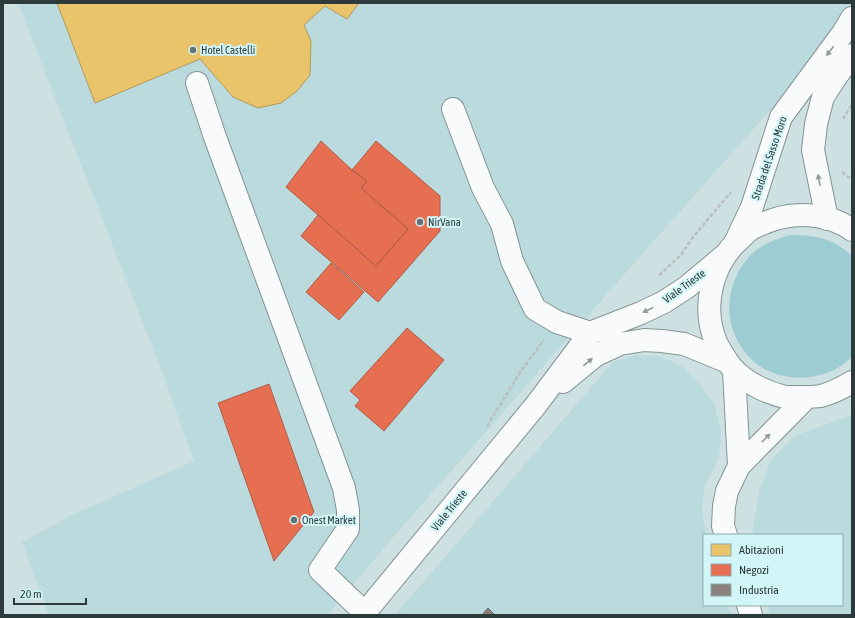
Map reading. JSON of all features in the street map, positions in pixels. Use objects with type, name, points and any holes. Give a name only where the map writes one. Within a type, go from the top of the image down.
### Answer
[{"type":"street","name":"Strada del Sasso Moro","points":[[730,249],[752,207],[781,117],[843,33],[852,18]]},
{"type":"street","points":[[827,219],[813,150],[816,124],[823,98],[852,55]]},
{"type":"street","points":[[197,83],[344,488],[348,510],[348,529],[320,570],[364,614]]},
{"type":"street","points":[[453,109],[483,188],[502,224],[512,262],[535,308],[557,322],[590,333]]},
{"type":"street","name":"Viale Trieste","points":[[364,614],[536,405],[590,333],[641,313],[664,302],[687,287],[750,230],[768,221],[787,216],[808,215],[827,219],[851,229]]},
{"type":"street","name":"Viale Trieste","points":[[730,249],[714,275],[710,297],[710,320],[716,342],[731,366]]},
{"type":"street","name":"Viale Trieste","points":[[536,405],[596,355],[620,344],[644,340],[662,340],[684,344],[731,366],[754,385],[785,397],[821,396],[847,388]]},
{"type":"street","points":[[731,366],[739,466]]},
{"type":"street","points":[[726,534],[723,526],[724,506],[727,491],[739,466],[807,397]]},
{"type":"path","points":[[816,124],[840,128],[843,119],[852,104]]},
{"type":"path","points":[[841,170],[848,177],[852,178]]},
{"type":"path","points":[[659,275],[681,255],[693,237],[734,189]]},
{"type":"shaded area","points":[[18,3],[852,3],[852,5],[803,73],[395,535],[327,615],[49,615],[22,542],[68,517],[194,461],[159,364]]},
{"type":"shaded area","points":[[790,235],[815,237],[831,241],[852,256],[852,357],[841,366],[818,376],[783,376],[761,367],[744,351],[733,330],[730,317],[729,307],[732,287],[747,259],[762,246]]},
{"type":"shaded area","points":[[635,355],[658,356],[683,366],[699,383],[715,405],[721,434],[719,456],[705,484],[702,509],[706,534],[703,534],[703,606],[728,606],[731,615],[395,615],[613,362]]},
{"type":"shaded area","points":[[852,415],[852,615],[771,615],[767,606],[843,606],[843,534],[752,534],[760,488],[772,458],[797,435]]},
{"type":"building: Abitazioni","name":"Hotel Castelli","points":[[57,3],[359,3],[347,19],[325,6],[304,25],[311,41],[310,75],[297,91],[281,103],[258,108],[233,97],[200,59],[95,103]]},
{"type":"building: Negozi","points":[[321,141],[352,170],[367,181],[361,188],[408,229],[376,266],[286,187]]},
{"type":"building: Negozi","name":"NirVana","points":[[376,141],[440,196],[440,231],[378,302],[301,236],[318,215],[376,266],[408,229],[361,188],[367,181],[352,170]]},
{"type":"building: Negozi","points":[[331,263],[364,292],[339,320],[306,292]]},
{"type":"building: Negozi","points":[[407,328],[444,360],[384,431],[355,406],[360,400],[350,391]]},
{"type":"building: Negozi","points":[[269,384],[314,512],[274,561],[218,403]]},
{"type":"building: Industria","points":[[488,608],[495,615],[482,615]]},
{"type":"place","name":"Hotel Castelli","points":[[193,50]]},
{"type":"place","name":"NirVana","points":[[420,222]]},
{"type":"place","name":"Onest Market","points":[[294,520]]}]
